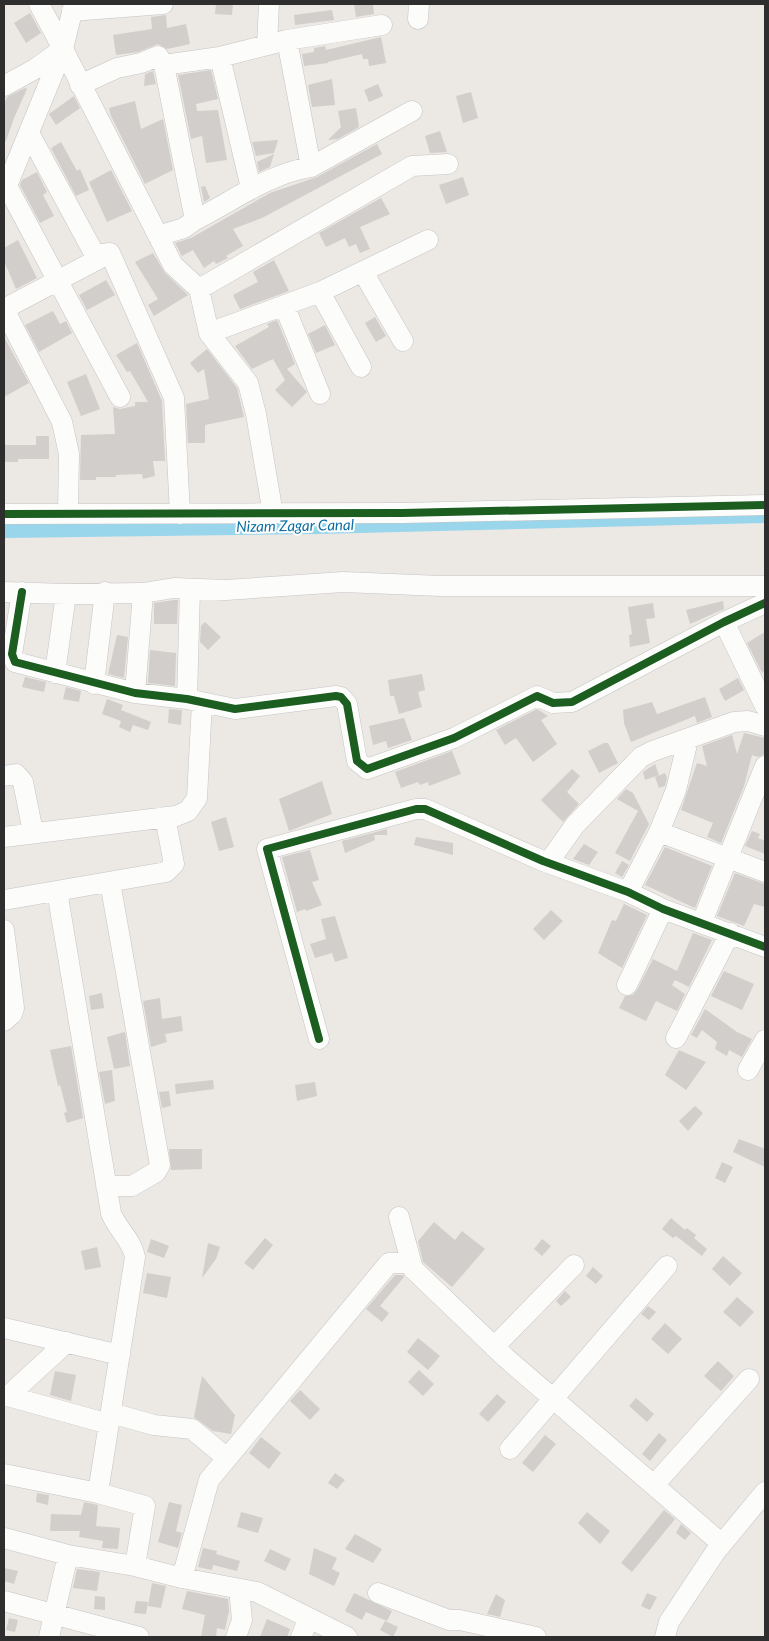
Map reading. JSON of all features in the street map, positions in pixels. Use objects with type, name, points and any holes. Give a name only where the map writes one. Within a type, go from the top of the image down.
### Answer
[{"type":"street","points":[[39,4],[173,265],[199,289],[209,333],[248,383],[256,414],[273,514]]},
{"type":"street","points":[[120,397],[59,280],[5,189],[62,49],[73,7],[163,4]]},
{"type":"street","points":[[267,45],[269,4]]},
{"type":"street","points":[[164,65],[220,57],[287,40],[382,25]]},
{"type":"street","points":[[287,40],[311,167]]},
{"type":"street","points":[[4,86],[35,69],[62,49]]},
{"type":"street","points":[[80,85],[117,68],[141,63],[158,56],[164,65],[195,220]]},
{"type":"street","points":[[220,57],[251,188]]},
{"type":"street","points":[[158,236],[184,228],[251,188],[292,170],[311,167],[412,111]]},
{"type":"street","points":[[29,133],[95,254],[110,253]]},
{"type":"street","points":[[199,289],[412,166],[448,164]]},
{"type":"street","points":[[209,333],[320,292],[428,240]]},
{"type":"street","points":[[68,514],[69,454],[62,422],[4,309],[110,253]]},
{"type":"street","points":[[110,253],[174,398],[180,514]]},
{"type":"street","points":[[363,272],[404,342]]},
{"type":"street","points":[[320,292],[361,367]]},
{"type":"street","points":[[284,306],[320,394]]},
{"type":"street","points":[[4,514],[402,514],[765,505]]},
{"type":"street","points":[[762,610],[724,622],[572,702],[553,702],[537,696],[454,738],[368,769],[357,761],[346,704],[341,697],[336,696],[236,709],[195,701],[135,694],[15,662],[12,659],[13,592],[66,594],[143,592],[174,588],[226,590],[343,582],[441,586],[765,586]]},
{"type":"street","points":[[4,837],[33,832],[165,818],[188,811],[197,798],[190,589]]},
{"type":"street","points":[[94,684],[105,592]]},
{"type":"street","points":[[135,694],[143,592]]},
{"type":"street","points":[[55,673],[66,594]]},
{"type":"street","points":[[724,622],[765,706]]},
{"type":"street","points":[[548,863],[575,825],[641,757],[652,751],[688,740],[739,720],[765,726]]},
{"type":"street","points":[[628,892],[660,832],[676,790],[688,740]]},
{"type":"street","points":[[702,922],[765,766]]},
{"type":"street","points":[[4,776],[16,774],[23,782],[33,832]]},
{"type":"street","points":[[319,1039],[267,849],[420,808],[548,863],[628,892],[663,909],[702,922],[765,948]]},
{"type":"street","points":[[4,900],[166,872],[174,864],[165,818]]},
{"type":"street","points":[[660,832],[728,860],[765,872]]},
{"type":"street","points":[[106,1186],[132,1186],[156,1172],[160,1165],[110,882]]},
{"type":"street","points":[[57,891],[106,1186],[114,1222],[134,1250],[135,1257],[98,1493]]},
{"type":"street","points":[[627,985],[663,909]]},
{"type":"street","points":[[4,930],[14,1008],[12,1014],[4,1022]]},
{"type":"street","points":[[676,1038],[730,933]]},
{"type":"street","points":[[748,1070],[765,1040]]},
{"type":"street","points":[[399,1217],[410,1263],[418,1274],[494,1347],[722,1544]]},
{"type":"street","points":[[182,1578],[209,1480],[389,1263],[410,1263]]},
{"type":"street","points":[[494,1347],[574,1265]]},
{"type":"street","points":[[510,1449],[667,1266]]},
{"type":"street","points":[[4,1328],[120,1355]]},
{"type":"street","points":[[6,1395],[67,1342]]},
{"type":"street","points":[[654,1485],[749,1379]]},
{"type":"street","points":[[6,1395],[110,1418],[192,1429],[228,1458]]},
{"type":"street","points":[[4,1474],[98,1493],[146,1507],[135,1566]]},
{"type":"street","points":[[665,1637],[669,1622],[722,1544],[765,1492]]},
{"type":"street","points":[[4,1538],[68,1555],[135,1566],[182,1578],[257,1592],[347,1637]]},
{"type":"street","points":[[49,1637],[68,1555]]},
{"type":"street","points":[[236,1637],[242,1620],[239,1589]]},
{"type":"street","points":[[378,1593],[450,1620],[460,1620],[501,1634],[536,1637]]},
{"type":"street","points":[[4,1601],[139,1637]]},
{"type":"street","points":[[300,1637],[309,1618]]},
{"type":"building","points":[[216,4],[233,4],[232,15],[215,14]]},
{"type":"building","points":[[354,4],[373,4],[374,14],[356,17]]},
{"type":"building","points":[[332,10],[334,20],[295,25],[294,15]]},
{"type":"building","points":[[30,13],[41,33],[26,43],[14,23]]},
{"type":"building","points":[[166,15],[167,28],[186,24],[190,44],[167,49],[158,44],[138,52],[116,55],[113,35],[152,29],[151,17]]},
{"type":"building","points":[[381,37],[386,63],[369,66],[368,59],[363,59],[362,54],[328,63],[304,66],[302,54],[314,52],[314,48],[325,46],[326,50]]},
{"type":"building","points":[[211,70],[218,99],[196,104],[197,111],[218,110],[227,160],[206,163],[202,136],[191,139],[178,75]]},
{"type":"building","points":[[153,71],[156,84],[144,86],[145,74]]},
{"type":"building","points":[[332,79],[335,105],[312,107],[308,85]]},
{"type":"building","points":[[378,84],[383,96],[369,102],[364,90]]},
{"type":"building","points":[[25,88],[27,89],[6,141],[4,141],[4,105],[7,97]]},
{"type":"building","points":[[471,92],[478,118],[463,123],[456,96]]},
{"type":"building","points":[[74,96],[80,108],[56,125],[49,114]]},
{"type":"building","points":[[135,101],[141,129],[163,119],[173,170],[145,184],[111,116],[109,108]]},
{"type":"building","points":[[356,108],[359,127],[338,139],[328,140],[341,127],[338,111]]},
{"type":"building","points":[[440,131],[447,152],[430,153],[425,136]]},
{"type":"building","points":[[278,140],[274,153],[256,156],[252,142]]},
{"type":"building","points":[[61,142],[77,171],[80,169],[89,190],[76,196],[51,148]]},
{"type":"building","points":[[377,144],[382,154],[262,218],[233,229],[243,246],[226,256],[228,258],[216,264],[214,261],[204,268],[193,250],[182,256],[175,243],[191,238],[270,193],[317,177]]},
{"type":"building","points":[[274,154],[270,167],[259,172],[257,162]]},
{"type":"building","points":[[111,170],[132,211],[107,222],[89,182]]},
{"type":"building","points":[[37,172],[47,192],[43,195],[54,216],[40,223],[20,185],[22,180]]},
{"type":"building","points":[[463,177],[469,195],[446,204],[439,185]]},
{"type":"building","points":[[205,186],[210,198],[204,202],[201,187]]},
{"type":"building","points":[[381,198],[390,214],[360,227],[370,249],[360,253],[356,244],[349,247],[345,238],[326,247],[319,233]]},
{"type":"building","points":[[18,240],[37,278],[16,289],[4,261],[4,248]]},
{"type":"building","points":[[153,253],[165,273],[188,295],[154,316],[148,305],[158,299],[135,262]]},
{"type":"building","points":[[274,260],[289,291],[240,309],[233,295],[258,282],[253,272]]},
{"type":"building","points":[[106,280],[115,295],[87,310],[79,295]]},
{"type":"building","points":[[53,311],[60,324],[66,321],[72,333],[39,352],[25,325]]},
{"type":"building","points":[[375,317],[386,336],[376,342],[365,323]]},
{"type":"building","points":[[277,320],[295,364],[287,369],[307,392],[292,407],[275,390],[285,380],[273,359],[252,369],[235,346],[269,327],[267,324]]},
{"type":"building","points":[[325,325],[335,345],[316,353],[308,334]]},
{"type":"building","points":[[4,337],[29,383],[4,397]]},
{"type":"building","points":[[137,343],[162,401],[165,461],[153,461],[155,476],[143,479],[142,474],[96,477],[96,480],[80,480],[81,435],[115,434],[113,407],[120,409],[135,406],[135,402],[148,402],[130,371],[127,372],[116,355]]},
{"type":"building","points":[[207,349],[237,388],[244,417],[205,425],[205,443],[188,443],[186,404],[209,399],[204,369],[198,373],[190,363]]},
{"type":"building","points":[[86,374],[100,409],[81,416],[67,382]]},
{"type":"building","points":[[36,436],[49,436],[49,459],[18,459],[18,462],[4,462],[4,445],[36,445]]},
{"type":"building","points":[[178,600],[177,624],[154,624],[154,603]]},
{"type":"building","points":[[723,601],[724,609],[690,624],[686,610]]},
{"type":"building","points":[[653,603],[655,618],[646,619],[650,643],[630,647],[629,635],[632,634],[628,607]]},
{"type":"building","points":[[205,622],[221,637],[208,650],[200,642],[201,626]]},
{"type":"building","points":[[765,632],[765,670],[762,673],[747,643]]},
{"type":"building","points":[[117,635],[128,637],[124,678],[108,674]]},
{"type":"building","points":[[150,650],[176,653],[175,686],[148,683]]},
{"type":"building","points":[[422,674],[425,690],[418,692],[422,707],[399,714],[394,696],[390,696],[388,680]]},
{"type":"building","points":[[25,677],[46,682],[44,692],[22,687]]},
{"type":"building","points":[[738,678],[744,690],[725,701],[719,689]]},
{"type":"building","points":[[66,687],[81,691],[79,702],[63,699]]},
{"type":"building","points":[[705,697],[712,717],[697,723],[695,716],[631,742],[624,723],[623,710],[652,702],[657,714]]},
{"type":"building","points":[[107,699],[123,705],[121,710],[151,722],[148,730],[133,725],[130,732],[119,727],[121,721],[102,714]]},
{"type":"building","points":[[169,709],[182,710],[181,725],[168,723]]},
{"type":"building","points":[[537,709],[548,716],[541,720],[557,744],[533,762],[516,738],[505,745],[496,730]]},
{"type":"building","points":[[404,718],[412,740],[388,748],[386,741],[373,745],[369,726]]},
{"type":"building","points":[[744,733],[765,738],[765,754],[758,757],[752,755],[744,786],[721,843],[707,837],[713,823],[681,810],[697,763],[707,766],[702,746],[732,735],[737,754]]},
{"type":"building","points":[[608,743],[618,763],[599,773],[588,751]]},
{"type":"building","points":[[452,751],[461,774],[429,786],[428,782],[420,785],[418,782],[401,788],[395,772]]},
{"type":"building","points":[[655,764],[659,775],[645,780],[643,772]]},
{"type":"building","points":[[572,769],[580,776],[567,792],[579,804],[563,822],[541,800]]},
{"type":"building","points":[[665,773],[667,778],[665,786],[659,788],[655,777]]},
{"type":"building","points":[[322,781],[332,814],[289,831],[279,799]]},
{"type":"building","points":[[626,789],[633,793],[649,824],[630,861],[615,853],[638,811],[617,799]]},
{"type":"building","points":[[226,817],[234,847],[219,851],[211,822]]},
{"type":"building","points":[[387,829],[387,835],[374,835],[375,840],[345,853],[342,841]]},
{"type":"building","points":[[752,831],[760,834],[758,838],[765,841],[765,854],[745,846]]},
{"type":"building","points":[[416,837],[453,843],[453,855],[414,845]]},
{"type":"building","points":[[584,844],[598,852],[589,865],[573,859]]},
{"type":"building","points":[[665,847],[712,866],[695,908],[645,885]]},
{"type":"building","points":[[310,850],[319,880],[312,882],[322,905],[297,912],[282,857]]},
{"type":"building","points":[[622,861],[629,865],[622,877],[615,873]]},
{"type":"building","points":[[735,873],[765,884],[765,907],[754,904],[744,926],[717,916]]},
{"type":"building","points":[[624,904],[647,915],[622,968],[598,953],[612,920],[616,921]]},
{"type":"building","points":[[551,910],[563,921],[544,940],[533,929]]},
{"type":"building","points":[[335,916],[348,958],[335,962],[332,953],[315,958],[310,944],[326,939],[321,919]]},
{"type":"building","points":[[693,933],[712,940],[689,987],[675,980],[672,985],[685,994],[677,1011],[656,1001],[646,1021],[619,1008],[625,996],[633,995],[637,990],[653,959],[677,971]]},
{"type":"building","points":[[724,971],[754,984],[742,1010],[711,996]]},
{"type":"building","points":[[102,993],[104,1008],[91,1010],[89,996]]},
{"type":"building","points":[[160,998],[162,1019],[181,1016],[183,1031],[165,1034],[167,1042],[151,1047],[143,1001]]},
{"type":"building","points":[[705,1009],[737,1032],[752,1039],[742,1057],[729,1050],[727,1056],[715,1049],[717,1042],[702,1030],[697,1038],[691,1035]]},
{"type":"building","points":[[125,1032],[130,1066],[114,1069],[107,1037]]},
{"type":"building","points":[[71,1046],[83,1118],[67,1123],[64,1113],[67,1112],[60,1085],[58,1086],[50,1050]]},
{"type":"building","points":[[679,1050],[706,1062],[686,1090],[665,1075]]},
{"type":"building","points":[[112,1070],[115,1101],[105,1104],[99,1072]]},
{"type":"building","points":[[213,1080],[214,1089],[176,1094],[175,1084]]},
{"type":"building","points":[[315,1082],[317,1096],[297,1101],[295,1085]]},
{"type":"building","points":[[169,1091],[171,1106],[162,1108],[159,1092]]},
{"type":"building","points":[[695,1106],[703,1113],[688,1131],[679,1121]]},
{"type":"building","points":[[739,1139],[765,1149],[765,1167],[733,1152]]},
{"type":"building","points":[[169,1149],[202,1149],[202,1169],[171,1170]]},
{"type":"building","points":[[722,1162],[733,1167],[725,1183],[715,1178]]},
{"type":"building","points":[[671,1218],[685,1230],[687,1228],[696,1235],[694,1238],[707,1249],[702,1256],[676,1236],[673,1238],[662,1229]]},
{"type":"building","points":[[434,1222],[455,1240],[462,1231],[485,1249],[452,1287],[423,1262],[418,1241]]},
{"type":"building","points":[[265,1238],[273,1245],[253,1270],[244,1263]]},
{"type":"building","points":[[151,1239],[169,1246],[164,1258],[147,1252]]},
{"type":"building","points":[[542,1239],[551,1246],[542,1256],[534,1249]]},
{"type":"building","points":[[208,1243],[220,1247],[216,1259],[202,1278]]},
{"type":"building","points":[[97,1247],[101,1267],[85,1270],[81,1251]]},
{"type":"building","points":[[723,1256],[742,1273],[730,1286],[712,1269]]},
{"type":"building","points":[[593,1267],[603,1276],[596,1284],[586,1276]]},
{"type":"building","points":[[147,1273],[171,1277],[167,1298],[143,1293]]},
{"type":"building","points":[[395,1275],[403,1275],[404,1277],[380,1306],[389,1313],[382,1322],[366,1309]]},
{"type":"building","points":[[565,1291],[571,1297],[561,1306],[556,1301]]},
{"type":"building","points":[[737,1297],[754,1312],[740,1327],[723,1312]]},
{"type":"building","points":[[648,1306],[656,1312],[649,1320],[641,1314]]},
{"type":"building","points":[[665,1323],[682,1339],[668,1354],[651,1339]]},
{"type":"building","points":[[418,1338],[440,1356],[428,1370],[407,1352]]},
{"type":"building","points":[[718,1361],[734,1376],[721,1391],[704,1376]]},
{"type":"building","points":[[419,1370],[434,1384],[423,1396],[408,1382]]},
{"type":"building","points":[[55,1371],[76,1375],[71,1401],[50,1395]]},
{"type":"building","points":[[202,1376],[235,1415],[231,1434],[213,1431],[194,1417]]},
{"type":"building","points":[[300,1390],[320,1409],[310,1420],[290,1401]]},
{"type":"building","points":[[497,1394],[506,1402],[488,1422],[479,1414]]},
{"type":"building","points":[[636,1398],[654,1414],[647,1422],[629,1406]]},
{"type":"building","points":[[659,1433],[667,1440],[650,1461],[642,1454]]},
{"type":"building","points":[[545,1435],[556,1444],[533,1472],[522,1463]]},
{"type":"building","points":[[261,1437],[281,1453],[269,1469],[249,1453]]},
{"type":"building","points":[[335,1473],[345,1480],[337,1489],[328,1483]]},
{"type":"building","points":[[37,1493],[49,1495],[48,1505],[36,1502]]},
{"type":"building","points":[[84,1502],[98,1505],[96,1526],[120,1528],[118,1549],[102,1548],[103,1541],[79,1537],[80,1531],[50,1531],[51,1514],[81,1515]]},
{"type":"building","points":[[169,1502],[182,1505],[176,1531],[182,1533],[178,1548],[158,1542]]},
{"type":"building","points":[[664,1510],[675,1519],[632,1572],[621,1563]]},
{"type":"building","points":[[241,1512],[263,1518],[258,1533],[237,1527]]},
{"type":"building","points":[[587,1512],[610,1531],[600,1544],[578,1523]]},
{"type":"building","points":[[681,1524],[691,1533],[685,1540],[676,1533]]},
{"type":"building","points":[[355,1534],[382,1549],[373,1563],[345,1549]]},
{"type":"building","points":[[203,1548],[217,1551],[216,1554],[240,1561],[237,1571],[213,1565],[212,1570],[198,1567]]},
{"type":"building","points":[[314,1548],[337,1558],[332,1569],[340,1573],[334,1586],[309,1574]]},
{"type":"building","points":[[270,1549],[291,1559],[285,1571],[264,1561]]},
{"type":"building","points":[[4,1568],[18,1571],[14,1584],[4,1581]]},
{"type":"building","points":[[77,1569],[100,1572],[97,1591],[73,1588]]},
{"type":"building","points":[[152,1583],[166,1586],[161,1608],[148,1606]]},
{"type":"building","points":[[187,1591],[228,1599],[229,1611],[225,1630],[217,1628],[216,1637],[201,1637],[205,1615],[182,1609]]},
{"type":"building","points":[[354,1593],[392,1611],[387,1621],[366,1612],[362,1620],[345,1611]]},
{"type":"building","points":[[647,1593],[657,1597],[650,1610],[641,1606]]},
{"type":"building","points":[[496,1594],[505,1600],[500,1617],[487,1614]]},
{"type":"building","points":[[95,1596],[105,1597],[105,1610],[94,1609]]},
{"type":"building","points":[[136,1601],[148,1602],[146,1614],[134,1613]]},
{"type":"building","points":[[9,1618],[18,1620],[15,1632],[6,1630]]},
{"type":"building","points":[[267,1619],[290,1629],[287,1637],[260,1637]]},
{"type":"building","points":[[385,1621],[398,1627],[393,1637],[380,1630]]},
{"type":"waterway","name":"Nizam Zagar Canal","points":[[4,531],[318,527],[765,516]]},
{"type":"cycle path","points":[[4,514],[402,513],[765,505]]},
{"type":"cycle path","points":[[22,592],[12,654],[15,662],[135,693],[187,699],[235,709],[336,696],[341,697],[347,704],[357,761],[367,769],[454,738],[537,696],[553,703],[572,702],[724,622],[765,603]]},
{"type":"cycle path","points":[[319,1039],[267,849],[416,809],[425,809],[543,861],[628,892],[663,909],[765,947]]}]
